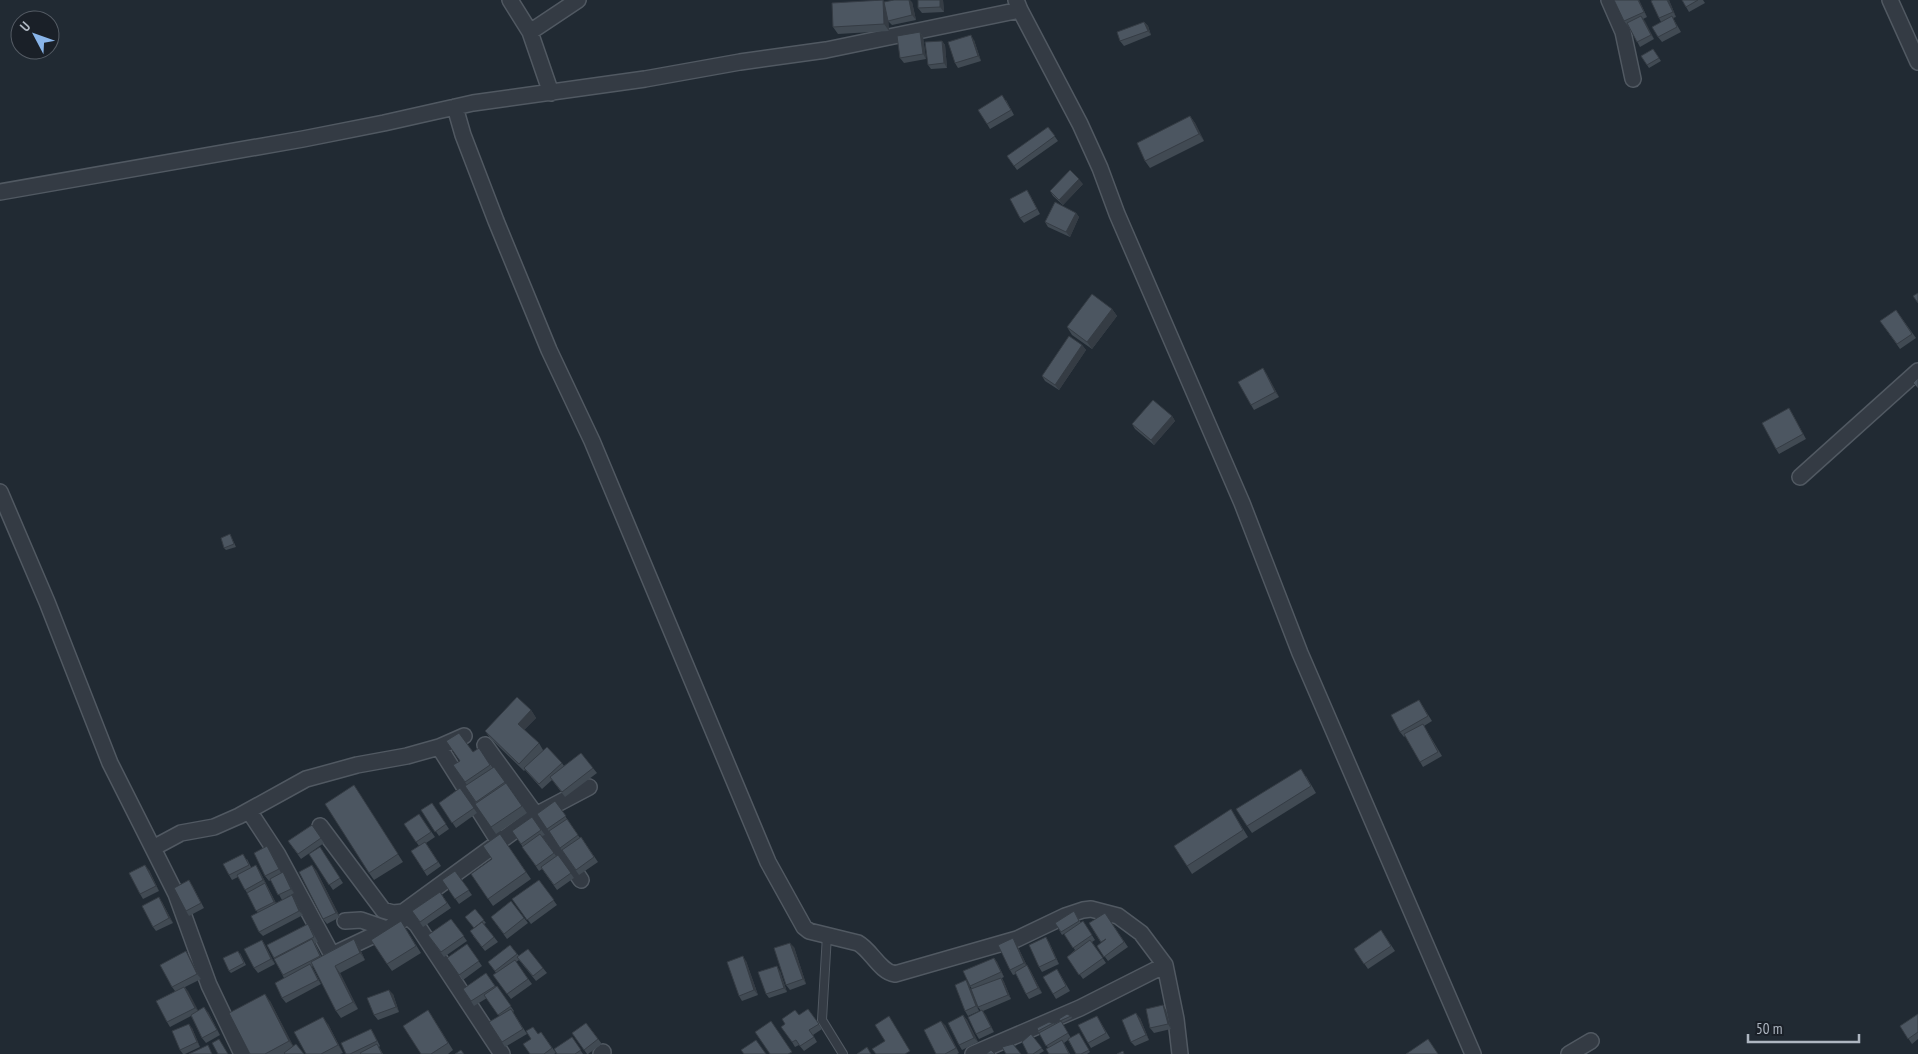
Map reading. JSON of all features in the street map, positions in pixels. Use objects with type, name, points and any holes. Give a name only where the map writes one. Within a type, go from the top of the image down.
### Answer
[{"type":"street","points":[[510,0],[530,32],[551,93]]},
{"type":"street","points":[[530,32],[578,0]]},
{"type":"street","points":[[1608,0],[1623,32],[1633,79]]},
{"type":"street","points":[[1890,0],[1918,62]]},
{"type":"street","points":[[0,192],[312,137],[473,103],[551,93],[826,50],[1018,5],[1080,124],[1100,168],[1117,214],[1245,511],[1300,653],[1473,1054]]},
{"type":"street","points":[[455,107],[463,135],[496,222],[549,350],[592,442],[764,852],[804,926],[809,931],[858,943],[887,971],[895,974],[1017,939],[1065,916],[1083,910],[1091,909],[1118,916],[1142,933],[1165,965],[1176,1019],[1180,1054]]},
{"type":"street","points":[[1800,477],[1918,371]]},
{"type":"street","points":[[0,492],[47,602],[110,763],[176,894],[209,985],[242,1054]]},
{"type":"street","points":[[153,848],[181,833],[214,827],[249,811],[306,779],[328,771],[407,756],[439,747],[464,736]]},
{"type":"street","points":[[485,745],[582,880]]},
{"type":"street","points":[[439,747],[499,842]]},
{"type":"street","points":[[249,811],[278,855],[332,955],[387,930],[536,815],[589,787]]},
{"type":"street","points":[[320,826],[383,910],[393,914],[406,914],[417,925],[502,1054]]},
{"type":"street","points":[[345,921],[362,920],[387,930]]},
{"type":"street","points":[[973,1054],[1080,1008],[1165,965]]},
{"type":"street","points":[[1569,1054],[1591,1040]]},
{"type":"lane","points":[[827,935],[822,1020],[843,1054]]},
{"type":"building","points":[[883,0],[884,24],[833,27],[832,3]]},
{"type":"building","points":[[909,0],[912,15],[888,21],[884,2]]},
{"type":"building","points":[[918,0],[940,0],[940,7],[918,8]]},
{"type":"building","points":[[1614,0],[1638,0],[1644,12],[1624,21]]},
{"type":"building","points":[[1667,0],[1673,12],[1659,18],[1651,1]]},
{"type":"building","points":[[1682,0],[1698,0],[1686,7]]},
{"type":"building","points":[[1641,16],[1651,35],[1637,42],[1627,23]]},
{"type":"building","points":[[1672,16],[1677,27],[1658,37],[1652,27]]},
{"type":"building","points":[[1144,22],[1148,31],[1120,41],[1117,32]]},
{"type":"building","points":[[920,32],[923,54],[900,58],[897,36]]},
{"type":"building","points":[[971,35],[978,56],[955,63],[948,42]]},
{"type":"building","points":[[942,41],[944,63],[928,65],[925,42]]},
{"type":"building","points":[[1653,49],[1659,58],[1647,65],[1641,56]]},
{"type":"building","points":[[1002,95],[1011,110],[987,124],[978,110]]},
{"type":"building","points":[[1190,116],[1199,134],[1145,161],[1137,143]]},
{"type":"building","points":[[1048,127],[1055,136],[1014,166],[1007,156]]},
{"type":"building","points":[[1070,170],[1079,179],[1059,200],[1050,191]]},
{"type":"building","points":[[1027,190],[1037,209],[1020,218],[1010,199]]},
{"type":"building","points":[[1055,202],[1076,213],[1066,232],[1045,222]]},
{"type":"building","points":[[1918,293],[1918,303],[1913,296]]},
{"type":"building","points":[[1092,294],[1112,309],[1087,342],[1067,327]]},
{"type":"building","points":[[1896,310],[1912,334],[1897,344],[1880,321]]},
{"type":"building","points":[[1069,336],[1082,345],[1055,385],[1042,376]]},
{"type":"building","points":[[1263,368],[1275,392],[1251,405],[1238,382]]},
{"type":"building","points":[[1918,378],[1918,388],[1913,383]]},
{"type":"building","points":[[1153,400],[1172,416],[1151,440],[1132,424]]},
{"type":"building","points":[[1789,408],[1803,434],[1776,449],[1762,423]]},
{"type":"building","points":[[230,534],[234,544],[224,548],[221,538]]},
{"type":"building","points":[[517,697],[531,710],[518,724],[539,743],[519,764],[485,731]]},
{"type":"building","points":[[1419,700],[1428,716],[1400,732],[1391,715]]},
{"type":"building","points":[[1423,724],[1438,752],[1420,762],[1404,734]]},
{"type":"building","points":[[459,733],[473,752],[479,748],[490,765],[465,782],[453,765],[460,761],[446,741]]},
{"type":"building","points":[[547,747],[562,763],[539,784],[524,768]]},
{"type":"building","points":[[581,753],[593,768],[562,792],[550,777]]},
{"type":"building","points":[[494,767],[505,782],[476,802],[465,786]]},
{"type":"building","points":[[1301,769],[1311,786],[1247,826],[1236,809]]},
{"type":"building","points":[[506,783],[522,806],[491,827],[475,804]]},
{"type":"building","points":[[354,785],[398,854],[369,873],[325,804]]},
{"type":"building","points":[[460,788],[474,808],[452,823],[439,803]]},
{"type":"building","points":[[555,801],[566,816],[547,829],[537,814]]},
{"type":"building","points":[[432,803],[446,824],[435,832],[421,810]]},
{"type":"building","points":[[1231,809],[1243,830],[1187,866],[1174,846]]},
{"type":"building","points":[[419,814],[431,832],[416,842],[404,824]]},
{"type":"building","points":[[532,817],[541,830],[521,844],[512,831]]},
{"type":"building","points":[[567,819],[578,835],[560,848],[549,831]]},
{"type":"building","points":[[312,825],[321,838],[298,854],[288,841]]},
{"type":"building","points":[[500,834],[526,872],[488,899],[471,874],[492,859],[483,846]]},
{"type":"building","points":[[540,834],[554,853],[536,866],[522,847]]},
{"type":"building","points":[[581,837],[594,857],[576,870],[562,850]]},
{"type":"building","points":[[425,842],[438,862],[424,871],[411,851]]},
{"type":"building","points":[[267,846],[279,869],[265,876],[254,853]]},
{"type":"building","points":[[320,847],[340,878],[329,885],[309,854]]},
{"type":"building","points":[[243,854],[249,865],[229,875],[223,864]]},
{"type":"building","points":[[558,855],[571,873],[554,885],[541,867]]},
{"type":"building","points":[[145,865],[156,886],[140,894],[129,873]]},
{"type":"building","points":[[256,865],[263,880],[245,890],[237,875]]},
{"type":"building","points":[[312,865],[336,913],[323,919],[299,872]]},
{"type":"building","points":[[455,871],[469,890],[455,899],[442,880]]},
{"type":"building","points":[[283,872],[291,889],[278,895],[270,879]]},
{"type":"building","points":[[189,880],[201,903],[186,911],[174,888]]},
{"type":"building","points":[[539,880],[554,900],[527,920],[512,899]]},
{"type":"building","points":[[265,883],[274,902],[256,911],[247,893]]},
{"type":"building","points":[[440,892],[447,903],[420,922],[412,911]]},
{"type":"building","points":[[292,895],[299,911],[259,932],[251,916]]},
{"type":"building","points":[[159,897],[169,918],[153,927],[142,906]]},
{"type":"building","points":[[511,901],[524,918],[504,934],[491,917]]},
{"type":"building","points":[[475,909],[484,920],[474,928],[465,917]]},
{"type":"building","points":[[1074,911],[1079,921],[1061,932],[1055,923]]},
{"type":"building","points":[[1105,913],[1124,942],[1104,957],[1097,946],[1106,939],[1101,942],[1089,923]]},
{"type":"building","points":[[451,919],[464,936],[441,952],[428,935]]},
{"type":"building","points":[[401,921],[416,946],[387,964],[371,940]]},
{"type":"building","points":[[1083,921],[1092,935],[1073,948],[1064,934]]},
{"type":"building","points":[[482,922],[494,937],[482,947],[470,931]]},
{"type":"building","points":[[308,924],[314,937],[274,958],[267,945]]},
{"type":"building","points":[[1381,930],[1391,946],[1364,964],[1354,949]]},
{"type":"building","points":[[1046,937],[1056,959],[1039,967],[1029,945]]},
{"type":"building","points":[[1013,938],[1024,963],[1010,970],[998,945]]},
{"type":"building","points":[[312,939],[320,956],[283,975],[274,959]]},
{"type":"building","points":[[354,939],[360,953],[335,966],[353,1002],[336,1011],[311,962]]},
{"type":"building","points":[[262,940],[271,959],[254,968],[244,949]]},
{"type":"building","points":[[1090,940],[1103,958],[1079,975],[1067,957]]},
{"type":"building","points":[[790,943],[803,979],[786,985],[774,948]]},
{"type":"building","points":[[467,944],[479,961],[459,975],[447,958]]},
{"type":"building","points":[[510,945],[517,954],[495,971],[488,962]]},
{"type":"building","points":[[528,949],[543,968],[533,976],[517,957]]},
{"type":"building","points":[[186,951],[197,974],[172,987],[160,965]]},
{"type":"building","points":[[238,951],[244,963],[229,971],[223,958]]},
{"type":"building","points":[[743,956],[754,990],[739,996],[727,962]]},
{"type":"building","points":[[994,958],[1001,972],[970,986],[963,971]]},
{"type":"building","points":[[515,960],[528,979],[507,994],[493,975]]},
{"type":"building","points":[[310,964],[318,980],[282,998],[275,983]]},
{"type":"building","points":[[1027,965],[1038,988],[1026,994],[1015,972]]},
{"type":"building","points":[[777,966],[784,988],[766,994],[758,972]]},
{"type":"building","points":[[1057,969],[1066,986],[1053,994],[1043,977]]},
{"type":"building","points":[[486,973],[495,986],[471,1001],[463,989]]},
{"type":"building","points":[[1001,978],[1008,995],[978,1007],[971,989]]},
{"type":"building","points":[[966,980],[976,1006],[965,1011],[955,985]]},
{"type":"building","points":[[497,986],[511,1006],[498,1015],[484,995]]},
{"type":"building","points":[[184,987],[195,1008],[167,1022],[156,1001]]},
{"type":"building","points":[[389,990],[396,1007],[374,1015],[367,998]]},
{"type":"building","points":[[265,994],[289,1041],[265,1054],[250,1054],[229,1013]]},
{"type":"building","points":[[1163,1005],[1168,1024],[1150,1028],[1146,1009]]},
{"type":"building","points":[[204,1007],[217,1030],[202,1038],[191,1015]]},
{"type":"building","points":[[511,1009],[523,1029],[502,1042],[489,1022]]},
{"type":"building","points":[[808,1009],[819,1024],[809,1030],[814,1037],[800,1046],[796,1040],[792,1042],[781,1027],[785,1024],[782,1019],[795,1010],[799,1015]]},
{"type":"building","points":[[428,1010],[448,1043],[431,1054],[421,1054],[403,1026]]},
{"type":"building","points":[[982,1010],[991,1027],[976,1034],[968,1017]]},
{"type":"building","points":[[1136,1013],[1146,1035],[1131,1042],[1122,1020]]},
{"type":"building","points":[[1067,1014],[1071,1016],[1060,1021],[1059,1019]]},
{"type":"building","points":[[1918,1014],[1918,1032],[1908,1039],[1900,1026]]},
{"type":"building","points":[[963,1015],[974,1038],[959,1045],[948,1023]]},
{"type":"building","points":[[889,1016],[910,1051],[905,1054],[876,1054],[872,1049],[885,1041],[875,1025]]},
{"type":"building","points":[[1097,1016],[1106,1033],[1088,1043],[1078,1025]]},
{"type":"building","points":[[323,1017],[338,1045],[321,1054],[306,1054],[294,1032]]},
{"type":"building","points":[[771,1021],[792,1052],[788,1054],[770,1054],[755,1032]]},
{"type":"building","points":[[941,1021],[956,1048],[945,1054],[936,1054],[924,1030]]},
{"type":"building","points":[[1061,1021],[1068,1033],[1046,1046],[1039,1033]]},
{"type":"building","points":[[1049,1022],[1053,1023],[1038,1031],[1037,1028]]},
{"type":"building","points":[[586,1023],[598,1039],[584,1050],[572,1033]]},
{"type":"building","points":[[189,1024],[197,1042],[180,1050],[172,1031]]},
{"type":"building","points":[[533,1027],[538,1034],[541,1032],[552,1048],[544,1054],[530,1054],[523,1044],[531,1039],[526,1031]]},
{"type":"building","points":[[371,1029],[377,1041],[350,1054],[346,1054],[341,1043]]},
{"type":"building","points":[[1079,1033],[1089,1050],[1076,1054],[1068,1039]]},
{"type":"building","points":[[1031,1034],[1042,1048],[1033,1054],[1028,1054],[1022,1042]]},
{"type":"building","points":[[572,1037],[581,1050],[575,1054],[557,1054],[554,1049]]},
{"type":"building","points":[[219,1039],[228,1054],[218,1054],[212,1043]]},
{"type":"building","points":[[1428,1039],[1438,1054],[1406,1054]]},
{"type":"building","points":[[756,1040],[766,1054],[744,1054],[741,1050]]},
{"type":"building","points":[[1062,1040],[1069,1054],[1049,1054],[1046,1049]]},
{"type":"building","points":[[296,1044],[304,1054],[284,1053]]},
{"type":"building","points":[[377,1044],[382,1054],[360,1053]]},
{"type":"building","points":[[1013,1044],[1021,1054],[1006,1054],[1002,1047]]},
{"type":"building","points":[[208,1045],[212,1054],[189,1054]]},
{"type":"building","points":[[867,1047],[871,1054],[857,1054]]},
{"type":"building","points":[[461,1050],[464,1054],[455,1054]]},
{"type":"building","points":[[991,1050],[995,1054],[986,1054]]}]
